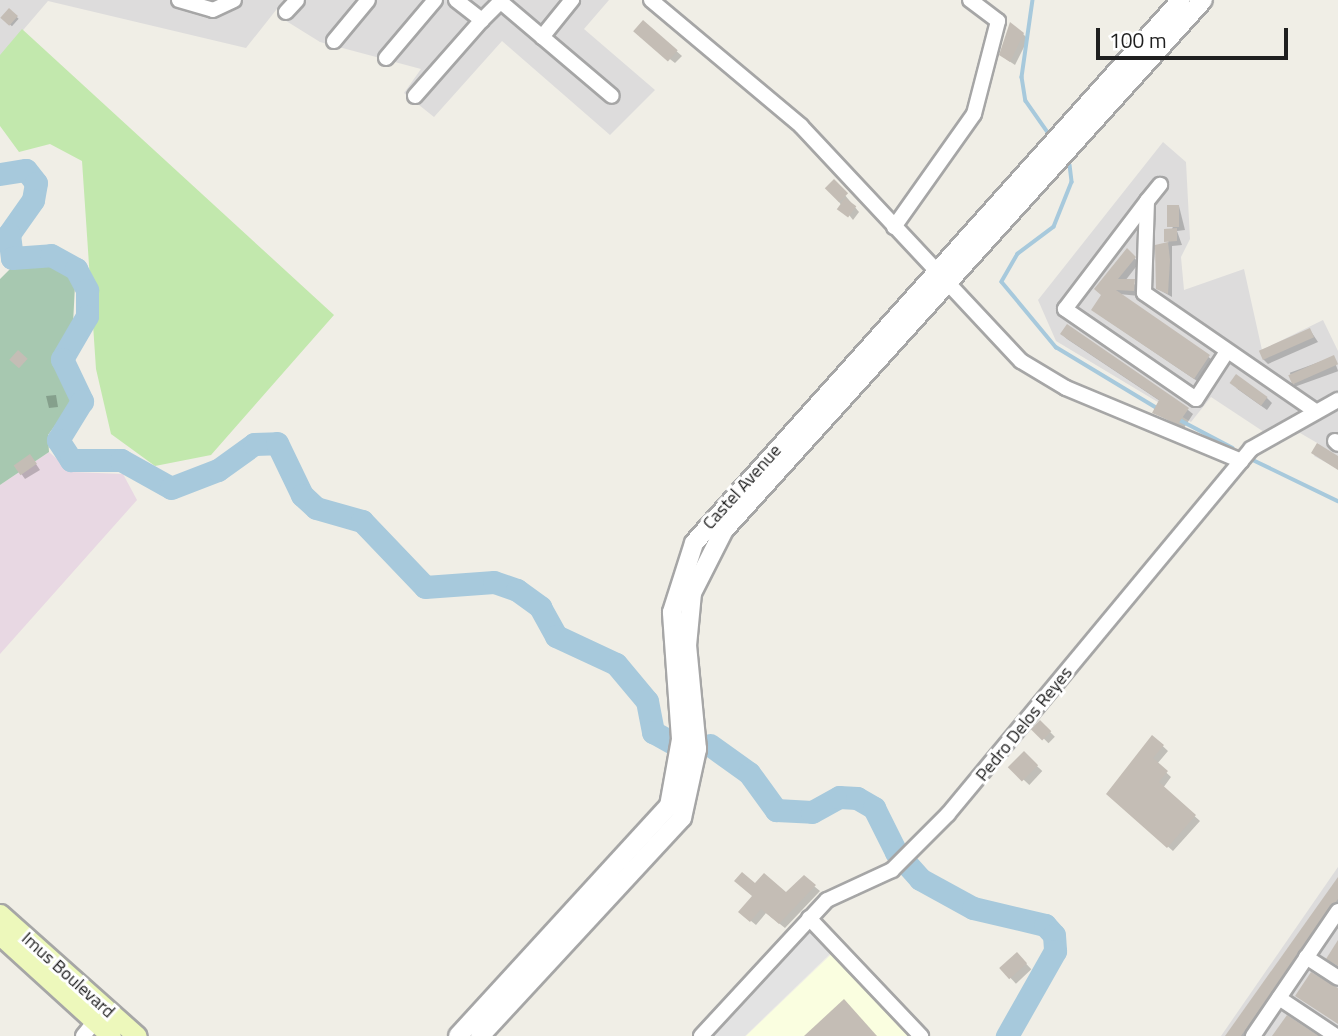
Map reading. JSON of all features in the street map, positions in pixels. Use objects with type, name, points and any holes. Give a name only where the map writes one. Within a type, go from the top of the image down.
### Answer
[{"type":"main road","name":"Imus Boulevard","points":[[0,914],[94,1023],[137,1036]]},
{"type":"main road","name":"Imus Boulevard","points":[[0,935],[111,1036]]},
{"type":"street","points":[[179,0],[213,10],[234,0]]},
{"type":"street","points":[[286,12],[297,0]]},
{"type":"street","points":[[334,41],[368,0]]},
{"type":"street","points":[[386,58],[435,0]]},
{"type":"street","points":[[456,0],[482,20]]},
{"type":"street","points":[[542,37],[572,0]]},
{"type":"street","points":[[651,0],[801,126],[1021,361],[1066,388],[1241,461]]},
{"type":"street","points":[[894,227],[974,114],[998,21],[970,0]]},
{"type":"street","name":"Castel Avenue","points":[[480,1036],[682,818],[698,749],[687,630],[697,576],[712,548],[1181,0]]},
{"type":"street","name":"Castel Avenue","points":[[458,1036],[669,806],[681,739],[671,612],[694,543],[1203,0]]},
{"type":"street","points":[[415,96],[501,1],[612,96]]},
{"type":"street","points":[[1160,185],[1066,309],[1196,399],[1227,353]]},
{"type":"street","points":[[1147,201],[1144,293],[1227,353],[1315,411]]},
{"type":"street","name":"Pedro Delos Reyes","points":[[701,1036],[809,918],[844,887],[892,870],[966,795],[1241,461],[1263,439],[1338,400]]},
{"type":"street","points":[[1253,1036],[1338,912]]},
{"type":"street","points":[[809,918],[920,1036]]},
{"type":"street","points":[[1307,957],[1338,978]]},
{"type":"street","points":[[1279,998],[1336,1036]]},
{"type":"shaded area","points":[[0,0],[609,0],[584,29],[655,90],[610,135],[502,41],[434,117],[404,93],[421,69],[320,42],[283,19],[280,5],[246,48],[48,1],[0,57]]},
{"type":"shaded area","points":[[1163,142],[1186,162],[1190,239],[1181,257],[1184,290],[1244,269],[1262,350],[1323,320],[1338,351],[1338,469],[1314,456],[1319,444],[1300,433],[1279,442],[1211,397],[1191,422],[1056,341],[1038,300]]},
{"type":"shaded area","points":[[47,259],[71,273],[75,285],[73,324],[55,352],[61,375],[78,394],[48,435],[49,452],[0,485],[0,279],[12,267]]},
{"type":"shaded area","points":[[49,452],[72,472],[123,474],[137,500],[0,654],[0,485]]},
{"type":"shaded area","points":[[1338,867],[1338,1036],[1221,1036]]},
{"type":"shaded area","points":[[810,923],[833,951],[745,1036],[702,1036]]},
{"type":"shaded area","points":[[842,944],[926,1036],[746,1036]]},
{"type":"green space","points":[[22,29],[334,315],[211,455],[155,466],[111,434],[96,369],[82,161],[50,144],[19,152],[0,126],[0,55]]},
{"type":"building","points":[[9,8],[18,16],[9,26],[0,18]]},
{"type":"building","points":[[643,20],[678,50],[668,61],[633,31]]},
{"type":"building","points":[[1010,22],[1024,33],[1010,62],[999,55]]},
{"type":"building","points":[[834,179],[848,193],[839,202],[825,188]]},
{"type":"building","points":[[845,198],[856,206],[848,218],[837,209]]},
{"type":"building","points":[[1167,205],[1179,205],[1179,227],[1167,227]]},
{"type":"building","points":[[1177,228],[1177,241],[1164,242],[1164,229]]},
{"type":"building","points":[[1168,242],[1168,294],[1156,289],[1155,245]]},
{"type":"building","points":[[1127,248],[1136,257],[1118,279],[1135,279],[1134,291],[1116,290],[1210,355],[1194,379],[1091,310],[1101,295],[1094,289]]},
{"type":"building","points":[[1067,324],[1189,408],[1178,424],[1152,413],[1159,400],[1060,334]]},
{"type":"building","points":[[1310,328],[1314,337],[1263,360],[1259,351]]},
{"type":"building","points":[[18,350],[28,359],[19,368],[9,360]]},
{"type":"building","points":[[1334,355],[1338,364],[1292,384],[1288,375]]},
{"type":"building","points":[[1236,374],[1268,397],[1261,406],[1230,383]]},
{"type":"building","points":[[1317,443],[1338,456],[1338,470],[1311,453]]},
{"type":"building","points":[[30,454],[37,464],[20,475],[14,465]]},
{"type":"building","points":[[1040,720],[1051,731],[1042,741],[1031,729]]},
{"type":"building","points":[[1152,735],[1164,745],[1153,758],[1168,771],[1159,782],[1196,815],[1167,848],[1106,794]]},
{"type":"building","points":[[1024,751],[1038,765],[1022,781],[1008,767]]},
{"type":"building","points":[[742,872],[755,883],[764,873],[786,892],[804,875],[816,885],[779,924],[761,909],[750,922],[738,912],[752,896],[734,881]]},
{"type":"building","points":[[1338,877],[1338,899],[1241,1036],[1225,1036]]},
{"type":"building","points":[[1338,940],[1338,966],[1326,959]]},
{"type":"building","points":[[1017,952],[1027,963],[1009,979],[999,968]]},
{"type":"building","points":[[1311,972],[1338,988],[1338,1024],[1295,996]]},
{"type":"building","points":[[844,999],[877,1036],[804,1036]]},
{"type":"building","points":[[1287,1015],[1319,1036],[1272,1036]]},
{"type":"waterway","points":[[1033,0],[1022,77],[1026,101],[1047,131]]},
{"type":"waterway","points":[[1070,165],[1072,182],[1054,227],[1018,254],[1002,282],[1056,347],[1157,408]]},
{"type":"waterway","points":[[0,174],[26,170],[36,183],[33,200],[9,234],[12,258],[51,255],[76,269],[87,290],[87,316],[62,359],[82,401],[58,440],[71,460],[121,460],[171,488],[218,470],[254,444],[277,443],[302,495],[316,508],[362,521],[425,587],[494,582],[517,590],[540,607],[556,636],[616,664],[647,701],[653,732],[671,742]]},
{"type":"waterway","points":[[1176,418],[1233,448]]},
{"type":"waterway","points":[[1253,460],[1338,501]]},
{"type":"waterway","points":[[710,745],[749,773],[776,810],[812,812],[839,797],[857,798],[874,808],[896,852],[920,879],[973,908],[1045,925],[1054,935],[1055,951],[1007,1036]]}]
